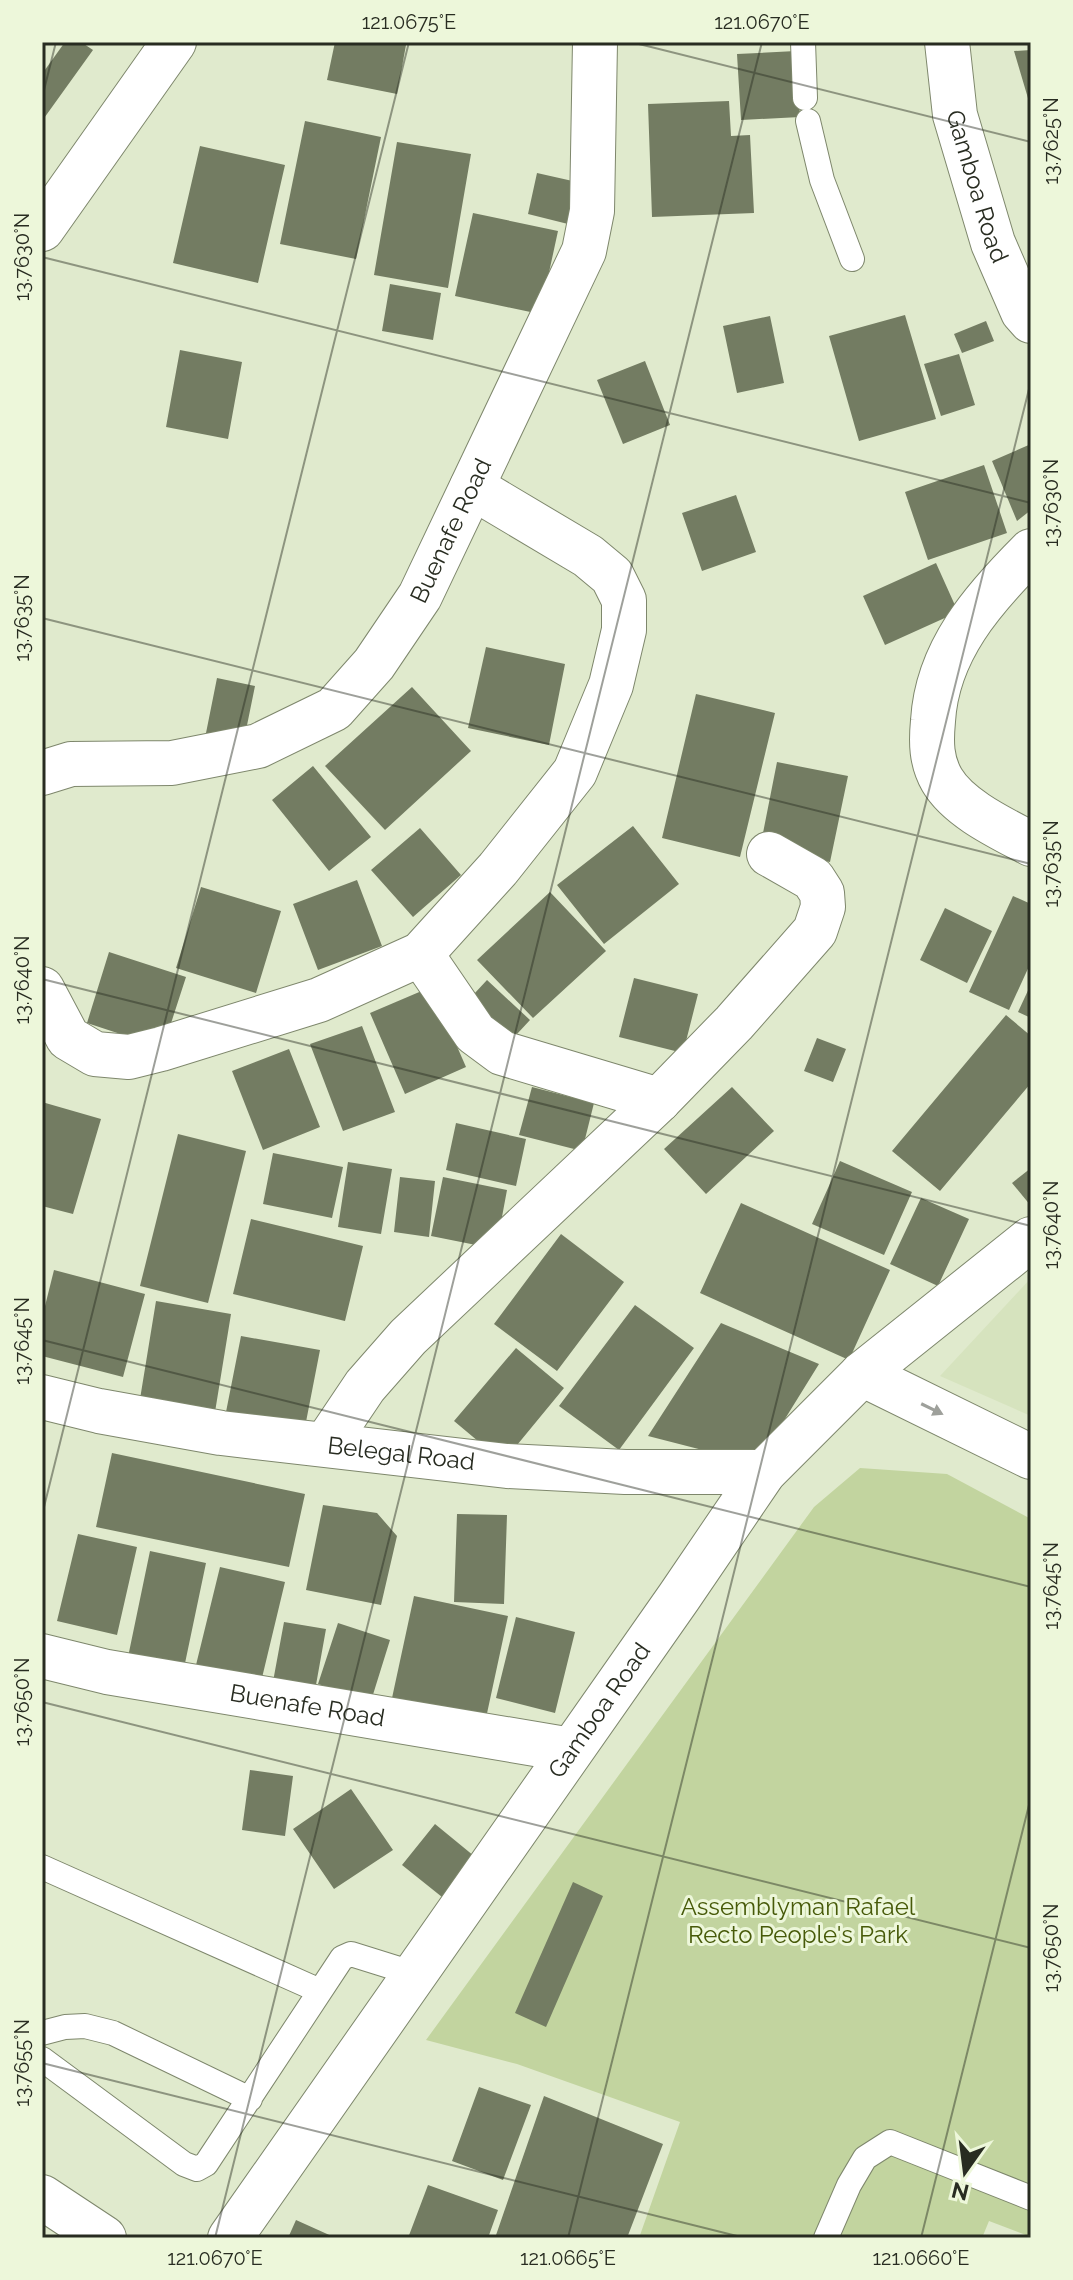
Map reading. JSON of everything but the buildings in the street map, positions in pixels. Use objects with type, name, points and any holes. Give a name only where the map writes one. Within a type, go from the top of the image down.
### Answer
[{"type":"street","points":[[42,229],[174,42]]},
{"type":"street","name":"Buenafe Road","points":[[42,773],[71,764],[172,763],[258,746],[334,709],[374,664],[420,596],[584,251],[592,211],[595,42]]},
{"type":"street","name":"Gamboa Road","points":[[947,42],[955,115],[993,243],[1023,312],[1031,321]]},
{"type":"street","points":[[42,989],[68,1038],[95,1054],[129,1057],[319,1000],[421,954],[498,869],[575,772],[611,685],[624,630],[624,600],[612,576],[588,556],[472,487]]},
{"type":"street","points":[[1031,551],[994,588],[949,652],[934,694],[931,749],[943,782],[976,815],[1031,844]]},
{"type":"street","points":[[326,1444],[365,1386],[408,1337],[659,1100],[734,1023],[815,931],[823,907],[822,893],[813,879],[769,854]]},
{"type":"street","points":[[421,954],[475,1033],[502,1053],[659,1100]]},
{"type":"street","name":"Gamboa Road","points":[[230,2238],[764,1472],[862,1374],[1031,1239]]},
{"type":"street","points":[[862,1374],[1031,1457]]},
{"type":"street","name":"Belegal Road","points":[[42,1397],[99,1411],[221,1433],[507,1466],[625,1472],[764,1472]]},
{"type":"street","name":"Buenafe Road","points":[[42,1656],[107,1672],[571,1750]]},
{"type":"street","points":[[42,2197],[104,2238]]},
{"type":"lane","points":[[803,42],[806,109],[822,180],[852,259]]},
{"type":"lane","points":[[42,1867],[320,1991]]},
{"type":"lane","points":[[42,2059],[184,2164],[197,2169],[206,2164],[342,1958],[351,1954],[415,1974]]},
{"type":"lane","points":[[42,2033],[85,2026],[113,2033],[250,2099]]},
{"type":"lane","points":[[826,2238],[849,2185],[865,2158],[890,2142],[1031,2198]]},
{"type":"shaded area","points":[[1031,1278],[1031,1416],[940,1376]]},
{"type":"green space","name":"Assemblyman Rafael Recto People's Park","points":[[860,1468],[947,1474],[1031,1519],[1031,2237],[989,2221],[982,2238],[639,2238],[680,2122],[517,2064],[426,2040],[814,1507]]}]
